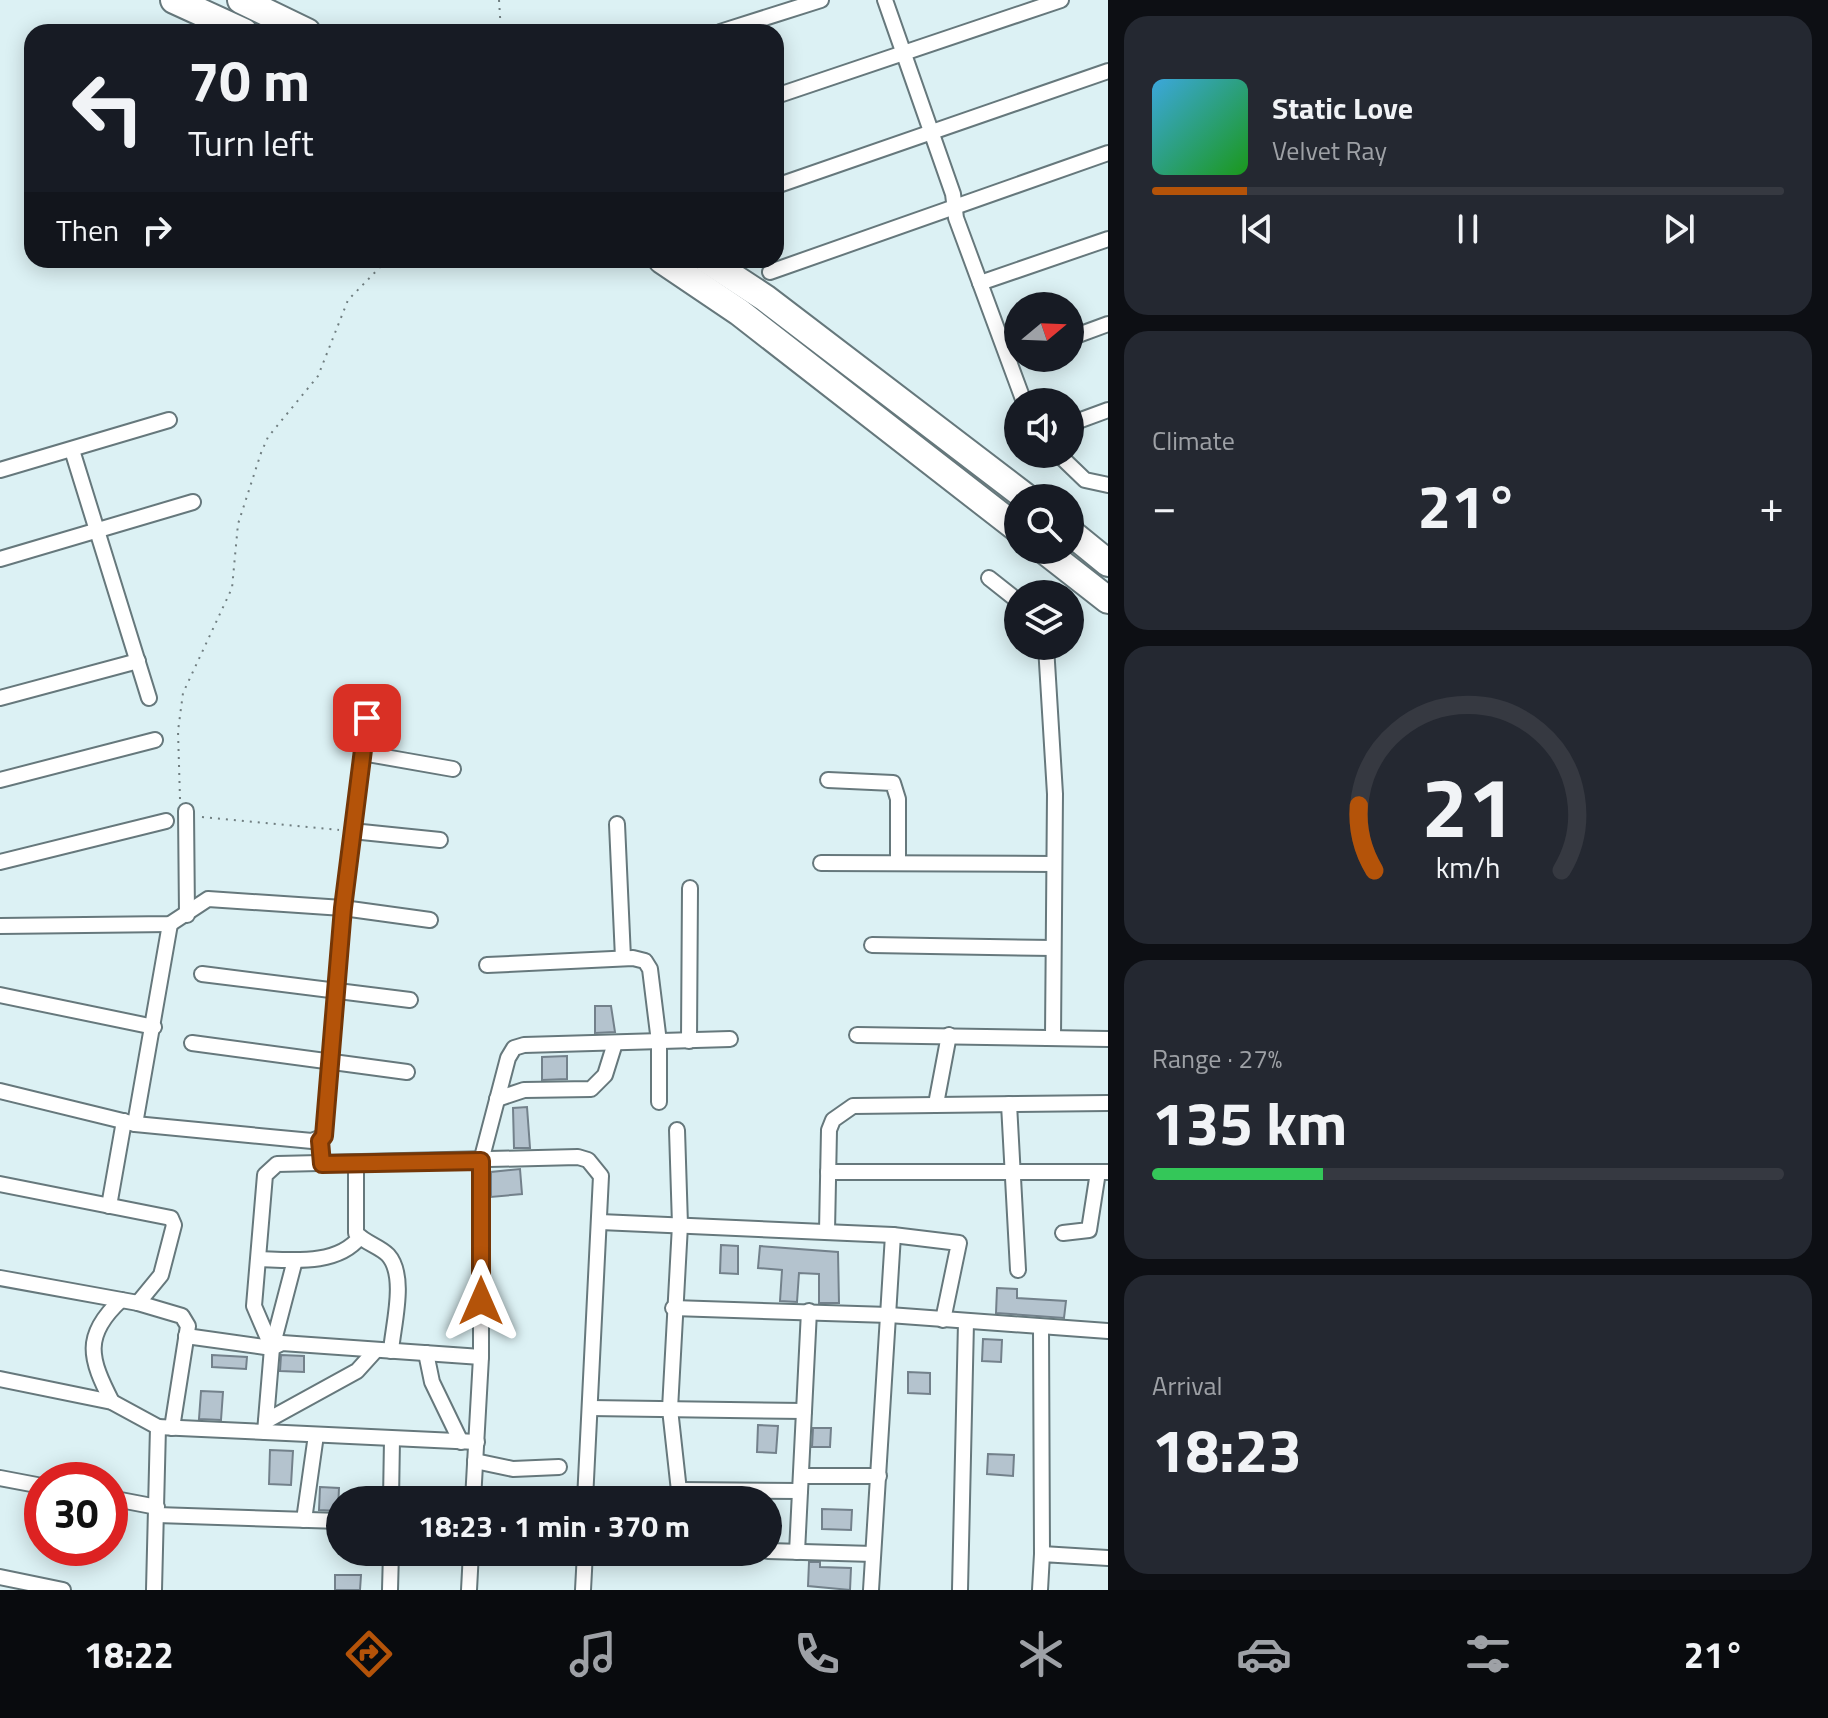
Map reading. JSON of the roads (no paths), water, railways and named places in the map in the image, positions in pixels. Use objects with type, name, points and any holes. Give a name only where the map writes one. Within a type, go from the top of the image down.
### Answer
[{"type":"highway","points":[[174,0],[226,24]]},
{"type":"highway","points":[[241,0],[290,24]]},
{"type":"highway","points":[[674,268],[739,312],[1004,518]]},
{"type":"highway","points":[[719,268],[765,298],[1009,484]]},
{"type":"highway","points":[[1084,543],[1108,563]]},
{"type":"highway","points":[[1062,564],[1108,600]]},
{"type":"street","points":[[745,24],[821,0]]},
{"type":"street","points":[[885,0],[980,283],[1004,338]]},
{"type":"street","points":[[784,93],[1061,0]]},
{"type":"street","points":[[784,183],[1108,71]]},
{"type":"street","points":[[784,267],[1108,153]]},
{"type":"street","points":[[980,283],[1108,239]]},
{"type":"street","points":[[770,272],[781,268]]},
{"type":"street","points":[[1084,333],[1108,324]]},
{"type":"street","points":[[1084,419],[1108,410]]},
{"type":"street","points":[[0,470],[169,420]]},
{"type":"street","points":[[72,450],[149,698]]},
{"type":"street","points":[[1073,468],[1085,480],[1108,485]]},
{"type":"street","points":[[0,559],[193,502]]},
{"type":"street","points":[[989,578],[1004,590]]},
{"type":"street","points":[[1047,660],[1055,794],[1053,1036]]},
{"type":"street","points":[[0,698],[138,661]]},
{"type":"street","points":[[322,1164],[320,1141],[324,1136],[343,908],[367,718]]},
{"type":"street","points":[[0,780],[155,740]]},
{"type":"street","points":[[362,753],[453,769]]},
{"type":"street","points":[[828,780],[893,783],[898,799],[898,863]]},
{"type":"street","points":[[186,811],[187,915]]},
{"type":"street","points":[[0,862],[166,821]]},
{"type":"street","points":[[617,824],[623,958]]},
{"type":"street","points":[[352,831],[440,840]]},
{"type":"street","points":[[821,863],[1054,864]]},
{"type":"street","points":[[689,1041],[690,888]]},
{"type":"street","points":[[0,927],[170,924],[208,899],[343,908],[430,920]]},
{"type":"street","points":[[109,1206],[154,1027],[170,924]]},
{"type":"street","points":[[872,945],[1053,948]]},
{"type":"street","points":[[487,965],[623,958],[645,961],[650,969],[659,1042],[659,1102]]},
{"type":"street","points":[[202,974],[337,988],[410,1000]]},
{"type":"street","points":[[0,995],[154,1027]]},
{"type":"street","points":[[857,1035],[1108,1039]]},
{"type":"street","points":[[936,1104],[949,1035]]},
{"type":"street","points":[[469,1442],[481,1357],[481,1161],[508,1058],[514,1048],[524,1045],[730,1039]]},
{"type":"street","points":[[192,1043],[407,1072]]},
{"type":"street","points":[[497,1099],[524,1090],[591,1089],[605,1075],[615,1043]]},
{"type":"street","points":[[0,1091],[130,1123],[320,1141]]},
{"type":"street","points":[[827,1231],[829,1130],[841,1112],[872,1104],[1108,1103]]},
{"type":"street","points":[[1009,1104],[1018,1270]]},
{"type":"street","points":[[677,1130],[680,1225],[673,1308],[670,1409],[679,1486]]},
{"type":"street","points":[[272,1348],[254,1306],[265,1175],[269,1168],[578,1157],[588,1160],[601,1176],[586,1486]]},
{"type":"street","points":[[266,1427],[357,1371],[383,1350],[397,1279],[394,1264],[383,1251],[356,1233],[356,1163]]},
{"type":"street","points":[[828,1172],[1103,1172],[1089,1230],[1063,1233]]},
{"type":"street","points":[[0,1184],[166,1215],[174,1225],[161,1275],[138,1303]]},
{"type":"street","points":[[600,1222],[827,1231],[959,1243],[943,1320]]},
{"type":"street","points":[[871,1590],[893,1235]]},
{"type":"street","points":[[259,1259],[295,1260],[338,1253],[353,1246],[360,1237]]},
{"type":"street","points":[[266,1427],[272,1348],[295,1260]]},
{"type":"street","points":[[0,1278],[138,1303],[182,1316],[188,1326],[165,1428],[154,1590]]},
{"type":"street","points":[[112,1402],[93,1357],[93,1340],[107,1312],[121,1300]]},
{"type":"street","points":[[673,1308],[889,1315],[1108,1331]]},
{"type":"street","points":[[797,1552],[809,1311]]},
{"type":"street","points":[[960,1590],[966,1322]]},
{"type":"street","points":[[1040,1590],[1041,1328]]},
{"type":"street","points":[[186,1336],[272,1348],[282,1343],[481,1357]]},
{"type":"street","points":[[426,1353],[432,1382],[469,1442],[475,1461],[474,1486]]},
{"type":"street","points":[[0,1379],[112,1402],[165,1428],[266,1427],[316,1435],[469,1442]]},
{"type":"street","points":[[590,1408],[804,1411]]},
{"type":"street","points":[[304,1520],[316,1435]]},
{"type":"street","points":[[391,1486],[392,1439]]},
{"type":"street","points":[[475,1461],[513,1469],[559,1467]]},
{"type":"street","points":[[778,1486],[879,1476]]},
{"type":"street","points":[[0,1478],[24,1483]]},
{"type":"street","points":[[128,1503],[157,1511],[326,1521]]},
{"type":"street","points":[[782,1551],[873,1554]]},
{"type":"street","points":[[1042,1554],[1108,1558]]},
{"type":"street","points":[[390,1590],[391,1566]]},
{"type":"street","points":[[469,1590],[470,1566]]},
{"type":"street","points":[[583,1590],[584,1566]]},
{"type":"street","points":[[0,1577],[63,1590]]}]
